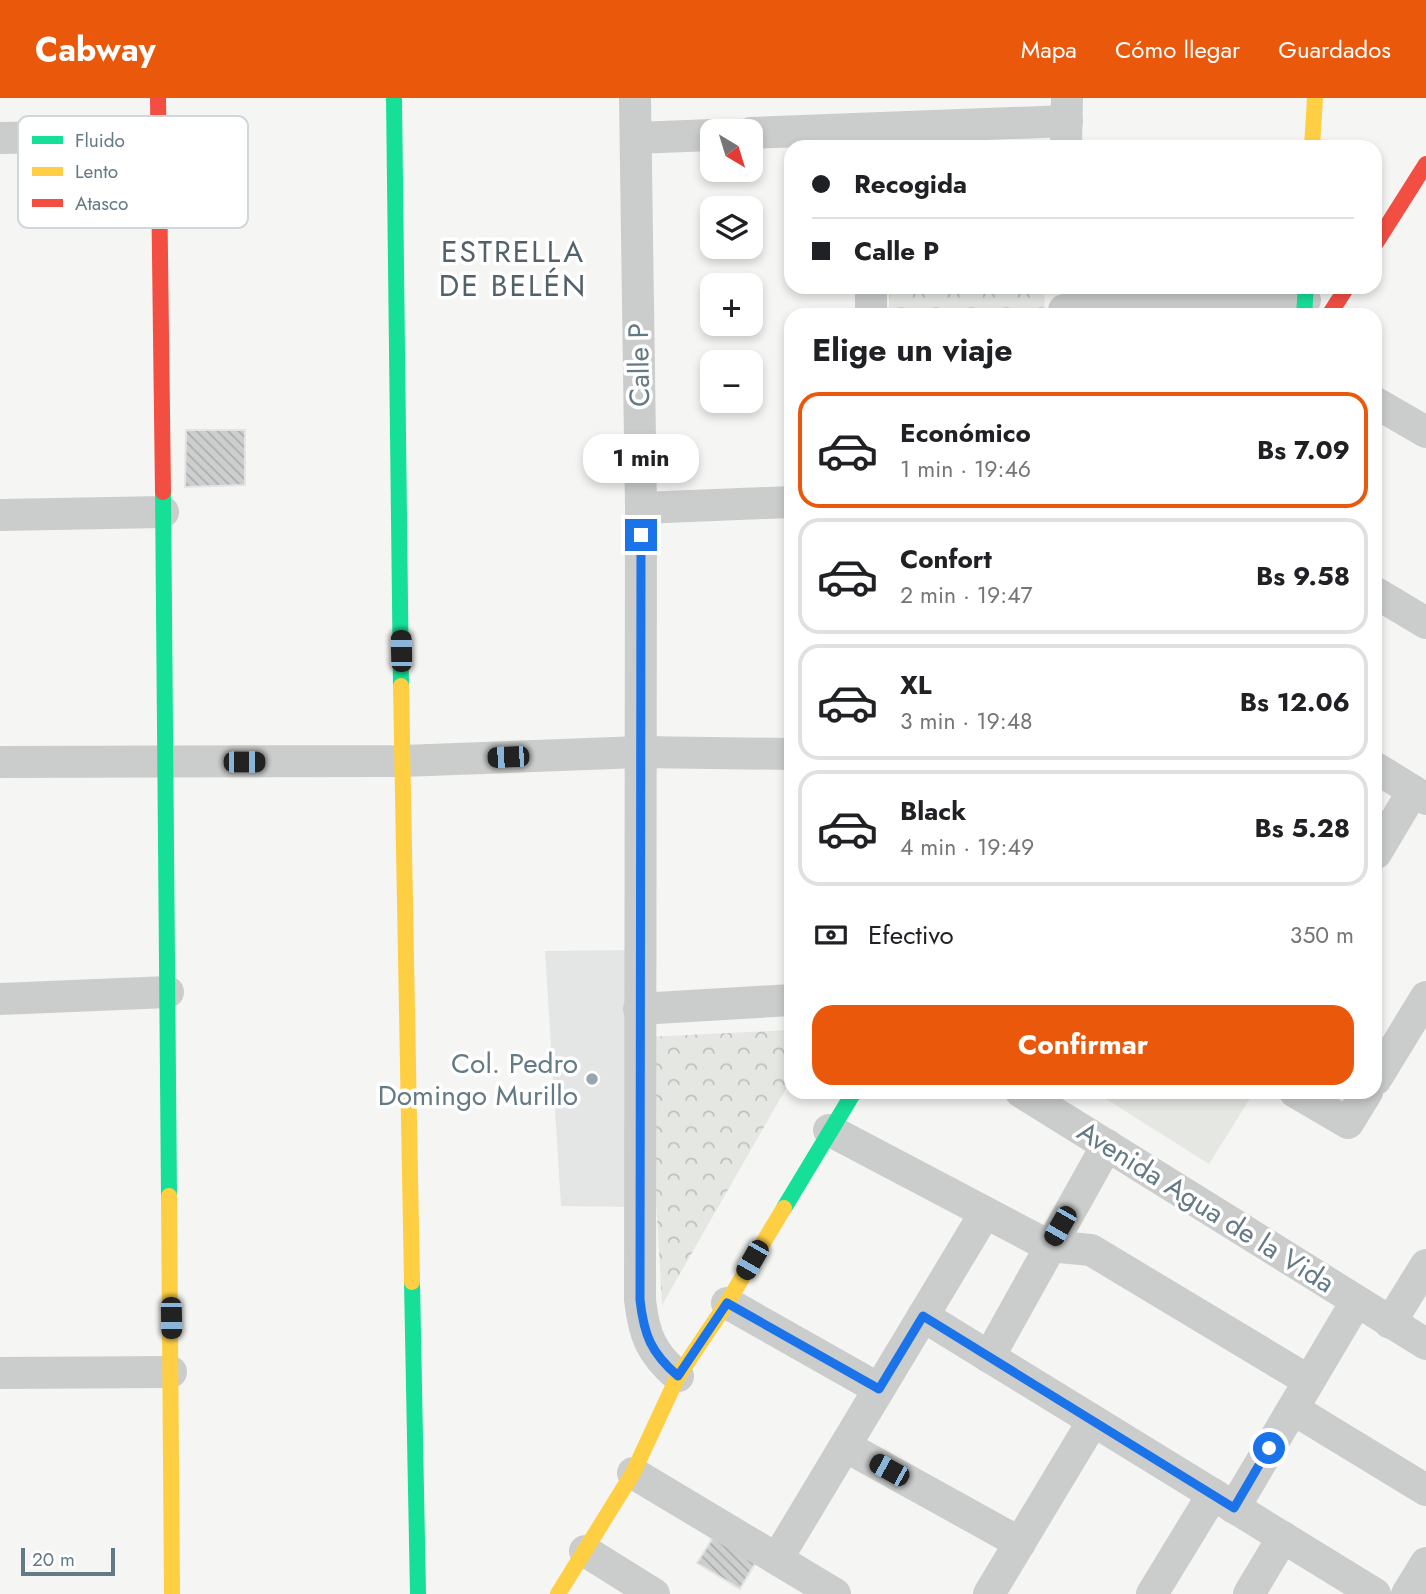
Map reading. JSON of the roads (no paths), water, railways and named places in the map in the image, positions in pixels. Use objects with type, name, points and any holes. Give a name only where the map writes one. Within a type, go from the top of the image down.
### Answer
[{"type":"street","points":[[158,98],[158,116]]},
{"type":"street","points":[[394,98],[402,761],[418,1594]]},
{"type":"street","name":"Calle P","points":[[635,98],[641,508],[640,1300],[643,1321],[653,1351],[678,1376]]},
{"type":"street","points":[[1312,140],[1315,98]]},
{"type":"street","points":[[763,134],[869,138],[1067,122]]},
{"type":"street","points":[[636,138],[700,135]]},
{"type":"street","points":[[0,138],[18,138]]},
{"type":"street","points":[[1382,234],[1426,164]]},
{"type":"street","points":[[160,228],[172,1594]]},
{"type":"street","points":[[1064,304],[1311,304],[1332,294]]},
{"type":"street","points":[[1382,406],[1426,432]]},
{"type":"street","points":[[641,508],[784,502]]},
{"type":"street","points":[[0,515],[163,512]]},
{"type":"street","points":[[1382,597],[1426,623]]},
{"type":"street","points":[[0,762],[402,761],[640,752],[784,754]]},
{"type":"street","points":[[1382,772],[1420,795],[1382,845]]},
{"type":"street","points":[[0,999],[167,992]]},
{"type":"street","points":[[1382,1069],[1426,998]]},
{"type":"street","points":[[639,1009],[784,1000]]},
{"type":"street","points":[[558,1594],[633,1473],[678,1376],[727,1303],[849,1099]]},
{"type":"street","points":[[1307,1099],[1348,1123],[1363,1099]]},
{"type":"street","name":"Avenida Agua de la Vida","points":[[1063,1103],[1107,1145],[1426,1344]]},
{"type":"street","points":[[829,1130],[1049,1246],[1091,1250],[1309,1381]]},
{"type":"street","points":[[989,1357],[1107,1145]]},
{"type":"street","points":[[777,1559],[985,1213]]},
{"type":"street","points":[[1391,1323],[1426,1265]]},
{"type":"street","points":[[1152,1594],[1293,1409],[1356,1302]]},
{"type":"street","points":[[727,1303],[879,1389]]},
{"type":"street","points":[[923,1316],[1375,1594]]},
{"type":"street","points":[[0,1373],[171,1372]]},
{"type":"street","points":[[1293,1409],[1426,1490]]},
{"type":"street","points":[[989,1594],[1093,1420]]},
{"type":"street","points":[[845,1446],[1020,1543]]},
{"type":"street","points":[[633,1473],[835,1594]]},
{"type":"street","points":[[1249,1594],[1283,1537]]},
{"type":"street","points":[[585,1551],[654,1594]]},
{"type":"street","points":[[1408,1594],[1426,1563]]},
{"type":"place","name":"Col. Pedro Domingo Murillo","points":[[592,1079]]},
{"type":"district","name":"ESTRELLA DE BELÉN","points":[[513,268]]}]
